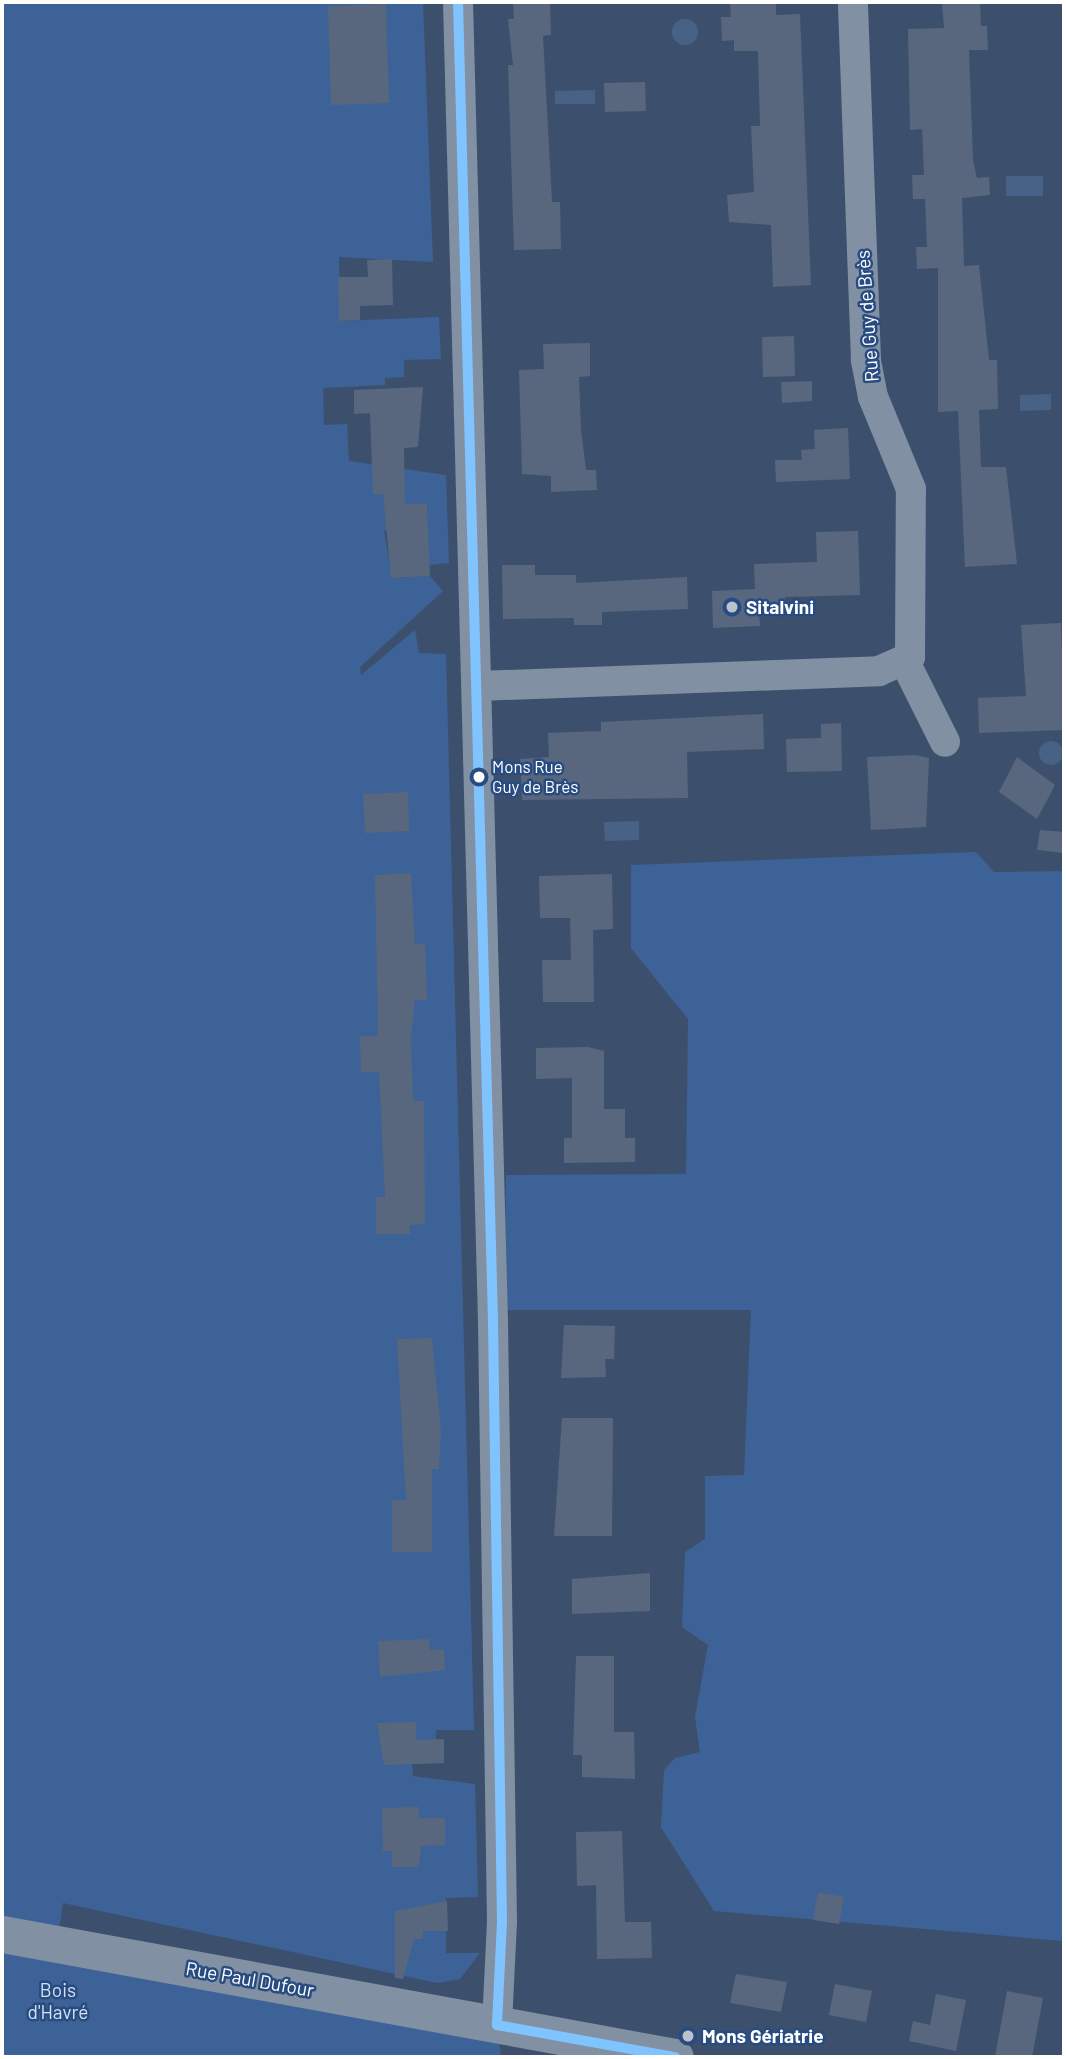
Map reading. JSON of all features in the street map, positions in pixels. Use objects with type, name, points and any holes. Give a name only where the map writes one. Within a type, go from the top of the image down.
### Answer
[{"type":"street","points":[[458,2],[479,686],[502,1908],[497,2025]]},
{"type":"street","name":"Rue Guy de Brès","points":[[853,2],[868,379],[911,489],[914,646],[905,664]]},
{"type":"street","points":[[479,686],[879,671],[905,664],[945,741]]},
{"type":"street","name":"Rue Paul Dufour","points":[[2,1934],[675,2057]]},
{"type":"green space","name":"Bois d'Havré","points":[[2,2],[423,2],[433,262],[339,257],[340,321],[439,317],[441,359],[404,360],[404,377],[385,378],[385,385],[323,388],[324,425],[347,424],[349,461],[446,475],[449,563],[429,565],[427,503],[390,505],[390,531],[384,531],[392,578],[430,576],[443,591],[360,667],[361,675],[415,630],[419,653],[446,654],[474,1730],[436,1730],[435,1763],[412,1764],[413,1776],[475,1784],[478,1897],[446,1898],[446,1953],[480,1953],[460,1979],[437,1983],[63,1903],[57,1944],[497,2025],[501,2057],[2,2057]]},
{"type":"green space","points":[[976,852],[994,872],[1064,871],[1064,1941],[714,1911],[661,1827],[664,1770],[675,1758],[700,1752],[695,1717],[708,1645],[682,1627],[685,1552],[705,1539],[705,1476],[744,1475],[751,1310],[505,1310],[506,1175],[686,1174],[688,1019],[631,948],[631,865]]},
{"type":"shaded area","points":[[685,19],[694,23],[698,32],[694,41],[685,45],[676,41],[672,32],[676,23]]},
{"type":"shaded area","points":[[595,90],[595,104],[555,104],[555,91]]},
{"type":"shaded area","points":[[1006,176],[1043,176],[1043,196],[1006,196]]},
{"type":"shaded area","points":[[1051,394],[1051,410],[1020,411],[1020,395]]},
{"type":"shaded area","points":[[1051,741],[1059,745],[1063,753],[1059,761],[1051,765],[1043,761],[1039,753],[1043,745]]},
{"type":"shaded area","points":[[639,821],[639,840],[605,841],[604,822]]},
{"type":"building","points":[[513,2],[550,2],[551,35],[543,36],[552,202],[560,202],[561,249],[514,250],[508,65],[513,65],[508,19],[514,19]]},
{"type":"building","points":[[730,2],[776,2],[776,15],[800,14],[811,285],[773,287],[771,225],[729,222],[727,195],[754,192],[751,126],[760,126],[758,51],[734,51],[734,40],[722,41],[721,17],[731,17]]},
{"type":"building","points":[[942,2],[980,2],[981,26],[987,26],[988,50],[969,50],[973,160],[977,178],[989,177],[990,195],[962,198],[964,266],[979,265],[989,360],[997,360],[998,409],[979,410],[981,467],[1006,467],[1017,564],[965,567],[958,411],[938,412],[938,268],[917,269],[916,247],[927,247],[925,199],[913,199],[912,175],[924,175],[922,129],[910,130],[908,29],[944,28]]},
{"type":"building","points":[[386,4],[389,103],[331,105],[328,6]]},
{"type":"building","points":[[645,82],[646,111],[605,112],[604,83]]},
{"type":"building","points":[[392,259],[393,305],[360,306],[360,320],[339,321],[338,277],[368,277],[367,260]]},
{"type":"building","points":[[794,336],[795,376],[763,377],[762,337]]},
{"type":"building","points":[[590,343],[590,376],[579,377],[581,430],[586,470],[596,470],[597,490],[551,492],[551,476],[522,474],[519,370],[544,369],[543,344]]},
{"type":"building","points":[[812,381],[812,401],[782,403],[781,382]]},
{"type":"building","points":[[423,387],[418,447],[404,448],[405,504],[427,503],[430,576],[391,578],[383,494],[373,494],[370,413],[354,414],[354,390]]},
{"type":"building","points":[[848,428],[850,479],[776,482],[775,460],[802,460],[801,450],[815,449],[814,430]]},
{"type":"building","points":[[858,531],[860,595],[785,597],[786,607],[759,608],[760,626],[713,628],[712,591],[755,589],[754,564],[817,562],[816,532]]},
{"type":"building","points":[[502,565],[535,565],[535,575],[576,575],[576,583],[687,577],[688,609],[602,612],[602,625],[574,625],[574,618],[503,619]]},
{"type":"building","points":[[1061,623],[1064,730],[979,733],[978,698],[1026,696],[1021,625]]},
{"type":"building","points":[[763,714],[764,749],[687,752],[688,798],[522,800],[520,759],[549,757],[548,733],[601,731],[601,722]]},
{"type":"building","points":[[841,723],[842,771],[787,772],[786,739],[821,738],[821,724]]},
{"type":"building","points":[[915,755],[929,758],[926,827],[871,830],[867,757]]},
{"type":"building","points":[[1017,757],[1055,785],[1037,819],[999,792]]},
{"type":"building","points":[[408,792],[409,831],[365,833],[363,794]]},
{"type":"building","points":[[1040,830],[1064,832],[1064,853],[1037,850]]},
{"type":"building","points":[[411,873],[415,944],[425,944],[427,1000],[415,1000],[411,1038],[413,1101],[424,1101],[425,1224],[410,1225],[410,1234],[376,1234],[376,1197],[385,1197],[379,1072],[361,1072],[360,1036],[378,1036],[375,875]]},
{"type":"building","points":[[612,874],[613,929],[593,930],[594,1002],[543,1002],[542,960],[571,960],[570,918],[540,918],[539,876]]},
{"type":"building","points":[[588,1047],[604,1051],[604,1109],[625,1109],[625,1138],[635,1138],[635,1162],[564,1163],[564,1138],[572,1138],[572,1078],[536,1079],[536,1048]]},
{"type":"building","points":[[564,1325],[615,1326],[614,1359],[605,1359],[606,1377],[561,1378]]},
{"type":"building","points":[[432,1338],[441,1433],[439,1469],[432,1469],[432,1552],[392,1552],[392,1500],[406,1500],[397,1339]]},
{"type":"building","points":[[562,1418],[613,1418],[612,1536],[554,1536]]},
{"type":"building","points":[[650,1573],[650,1611],[572,1614],[572,1579]]},
{"type":"building","points":[[429,1639],[430,1650],[444,1649],[445,1670],[380,1677],[378,1641]]},
{"type":"building","points":[[576,1656],[614,1656],[614,1732],[634,1732],[635,1779],[582,1777],[582,1755],[573,1755]]},
{"type":"building","points":[[416,1722],[416,1740],[444,1739],[444,1763],[384,1765],[377,1723]]},
{"type":"building","points":[[419,1807],[419,1818],[445,1818],[445,1845],[421,1846],[419,1867],[392,1867],[392,1851],[383,1851],[382,1808]]},
{"type":"building","points":[[622,1831],[625,1922],[651,1922],[652,1958],[597,1959],[596,1885],[577,1886],[576,1832]]},
{"type":"building","points":[[818,1892],[844,1897],[839,1924],[813,1920]]},
{"type":"building","points":[[447,1901],[448,1931],[423,1931],[423,1939],[414,1939],[403,1979],[395,1978],[395,1911]]},
{"type":"building","points":[[736,1974],[787,1982],[781,2012],[730,2003]]},
{"type":"building","points":[[835,1984],[872,1991],[866,2022],[829,2015]]},
{"type":"building","points":[[1007,1991],[1043,1998],[1032,2057],[995,2057]]},
{"type":"building","points":[[936,1994],[966,2000],[956,2051],[909,2041],[913,2021],[930,2025]]},
{"type":"transit line","points":[[458,2],[493,1323],[502,1922],[497,2025]]},
{"type":"transit line","points":[[497,2025],[675,2057]]},
{"type":"place","name":"Sitalvini","points":[[732,607]]},
{"type":"place","name":"Mons Rue Guy de Brès","points":[[479,777]]},
{"type":"place","name":"Mons Gériatrie","points":[[688,2036]]}]
